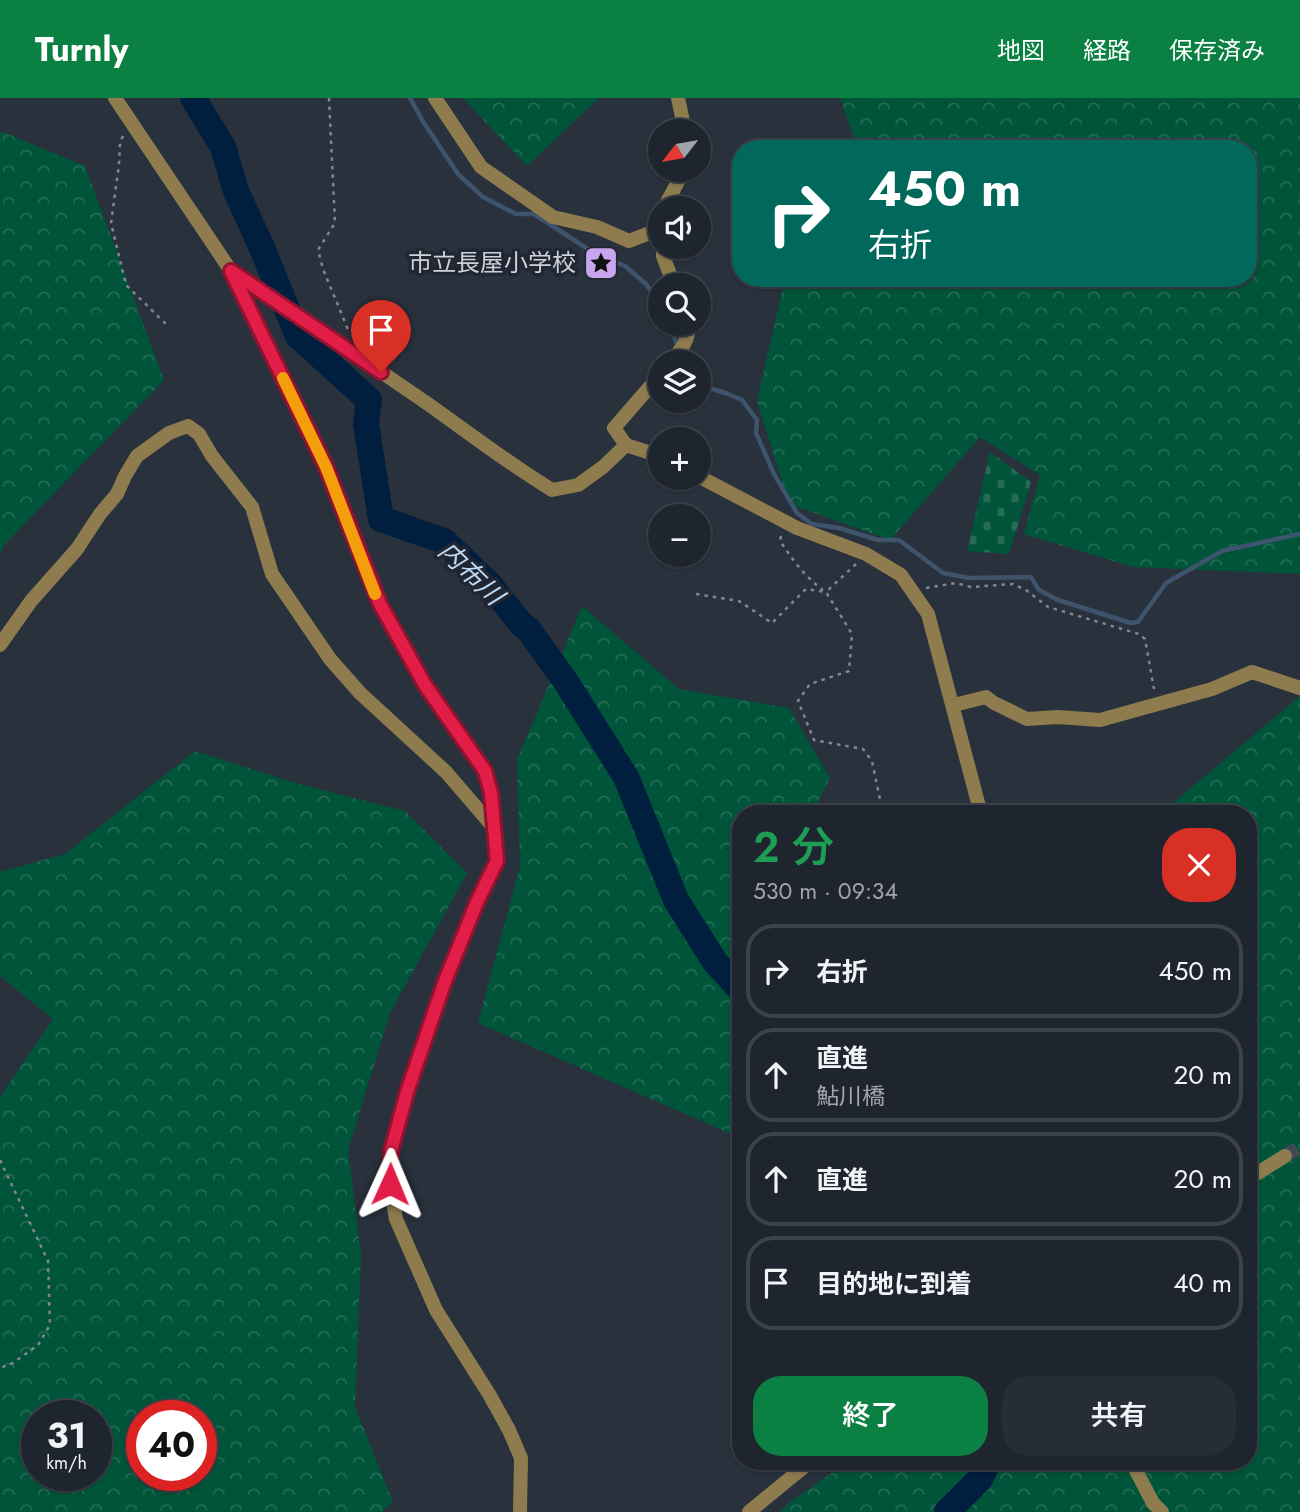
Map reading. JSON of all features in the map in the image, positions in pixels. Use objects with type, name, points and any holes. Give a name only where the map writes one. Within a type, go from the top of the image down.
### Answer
[{"type":"street","points":[[115,98],[231,271],[326,467],[380,604],[425,685],[485,771],[491,793],[497,861],[445,981],[407,1092],[391,1151],[390,1184],[396,1219],[436,1310],[499,1412],[521,1458],[520,1512]]},
{"type":"street","points":[[435,98],[481,167],[553,217],[597,227],[629,241],[648,234]]},
{"type":"street","points":[[678,98],[682,119]]},
{"type":"street","points":[[231,271],[552,490],[578,485],[603,467],[626,445]]},
{"type":"street","points":[[648,389],[614,428],[626,445],[648,452]]},
{"type":"street","points":[[0,645],[31,601],[76,549],[117,494],[137,456],[169,433],[188,426],[199,434],[212,456],[251,507],[272,574],[330,659],[360,693],[446,772],[495,829]]},
{"type":"street","points":[[711,483],[797,528],[866,554],[901,575],[928,614],[979,805]]},
{"type":"street","points":[[954,705],[986,697],[1027,719],[1056,717],[1100,720],[1212,689],[1252,672],[1300,688]]},
{"type":"street","points":[[1257,1173],[1285,1156]]},
{"type":"street","points":[[749,1512],[800,1470]]},
{"type":"street","points":[[1136,1470],[1153,1503],[1162,1512]]},
{"type":"path","points":[[328,98],[335,223],[318,250],[349,332]]},
{"type":"path","points":[[130,120],[120,142],[111,223],[126,285],[168,326]]},
{"type":"path","points":[[781,519],[780,541],[795,563],[826,593],[852,634],[849,671],[810,684],[799,701],[814,740],[863,749],[872,761],[881,805]]},
{"type":"path","points":[[826,593],[866,554]]},
{"type":"path","points":[[913,590],[956,583],[971,587],[1013,584],[1026,590],[1048,607],[1139,634],[1145,639],[1156,705]]},
{"type":"path","points":[[696,594],[739,601],[772,623],[806,589],[826,593]]},
{"type":"path","points":[[0,1160],[48,1261],[50,1325],[38,1345],[13,1363],[0,1368]]},
{"type":"green space","points":[[463,98],[599,98],[527,166]]},
{"type":"green space","points":[[840,98],[1300,98],[1300,574],[1133,567],[1024,534],[1040,475],[980,437],[890,540],[789,504],[757,401],[783,287],[1257,287],[1257,140],[855,140]]},
{"type":"green space","points":[[0,131],[85,166],[164,380],[4,545],[0,553]]},
{"type":"green space","points":[[990,452],[1031,482],[1009,554],[967,551]]},
{"type":"green space","points":[[582,606],[679,689],[789,708],[830,778],[816,805],[732,805],[732,1134],[478,1023],[520,866],[517,760]]},
{"type":"green space","points":[[1300,696],[1300,1512],[780,1512],[836,1470],[1257,1470],[1257,805],[1171,805]]},
{"type":"green space","points":[[195,751],[295,783],[405,811],[467,873],[390,1013],[348,1150],[361,1254],[355,1407],[393,1502],[382,1512],[0,1512],[0,1097],[53,1019],[0,976],[0,872],[65,854]]},
{"type":"waterway","name":"内布川","points":[[193,98],[223,147],[236,191],[298,336],[369,400],[366,424],[381,519],[444,541],[490,585],[528,629],[566,682],[626,777],[676,900],[715,962],[732,980]]},
{"type":"waterway","points":[[410,98],[458,174],[483,197],[516,214],[534,214],[594,253],[625,266],[648,287]]},
{"type":"waterway","points":[[674,336],[679,350]]},
{"type":"waterway","points":[[711,389],[742,400],[757,420],[756,433],[774,474],[797,513],[812,524],[839,528],[878,540],[899,540],[943,573],[969,578],[1031,577],[1039,590],[1058,600],[1131,623],[1138,622],[1166,583],[1222,551],[1300,534]]},
{"type":"waterway","name":"内布川","points":[[947,1512],[980,1479],[984,1470]]},
{"type":"tunnel","points":[[1285,1156],[1300,1147]]},
{"type":"slow traffic","points":[[283,378],[326,467],[375,594]]},
{"type":"place","name":"市立長屋小学校","points":[[601,263]]},
{"type":"route","points":[[381,372],[231,271],[326,467],[380,604],[425,685],[485,771],[494,809],[497,861],[445,981],[407,1092],[391,1151],[390,1184]]}]
